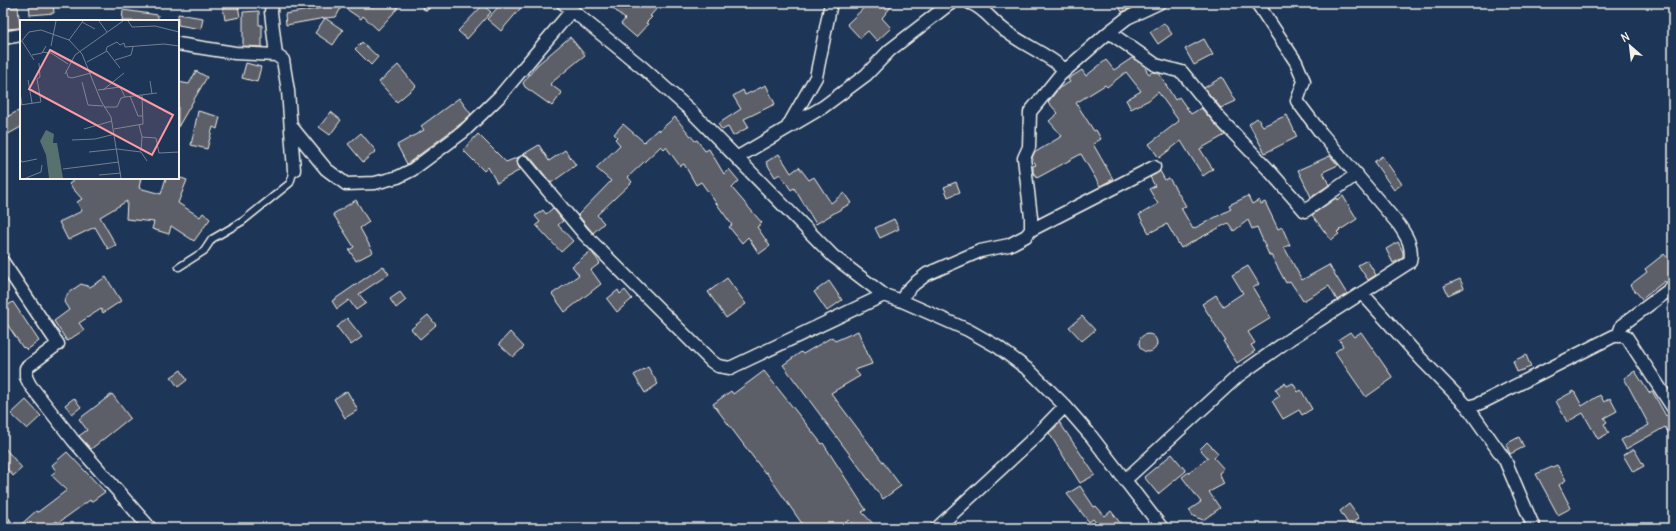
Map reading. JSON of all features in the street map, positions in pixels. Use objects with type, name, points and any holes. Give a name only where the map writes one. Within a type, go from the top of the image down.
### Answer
[{"type":"street","points":[[272,3],[271,12],[276,55]]},
{"type":"street","points":[[786,129],[816,77],[831,3]]},
{"type":"street","points":[[738,157],[823,107],[866,75],[890,50],[952,3]]},
{"type":"street","points":[[970,3],[977,5],[1004,30],[1060,65],[1065,70]]},
{"type":"street","points":[[1031,230],[1031,217],[1024,158],[1029,147],[1030,112],[1065,70],[1127,18],[1159,3]]},
{"type":"street","points":[[1125,480],[1238,376],[1290,338],[1410,262],[1411,248],[1407,237],[1357,174],[1321,133],[1297,101],[1304,81],[1296,62],[1257,3]]},
{"type":"street","points":[[290,126],[326,169],[346,184],[375,183],[398,177],[412,170],[463,132],[499,97],[568,7],[643,68],[689,109],[738,157],[833,256],[884,295],[902,301],[968,330],[998,347],[1030,371],[1065,406],[1162,528]]},
{"type":"street","points":[[1110,32],[1156,65],[1182,72],[1220,119],[1267,168],[1305,211],[1357,174]]},
{"type":"street","points":[[3,38],[20,35]]},
{"type":"street","points":[[179,44],[235,53],[276,55],[283,60],[288,91],[294,170]]},
{"type":"street","points":[[524,162],[584,234],[711,361],[718,366],[730,368],[884,295]]},
{"type":"street","points":[[902,301],[906,292],[927,274],[980,251],[1008,245],[1026,236],[1031,230],[1154,167]]},
{"type":"street","points":[[3,262],[58,344],[26,368],[26,377],[30,385],[73,440],[150,528]]},
{"type":"street","points":[[1618,336],[1622,325],[1673,287]]},
{"type":"street","points":[[1362,293],[1422,360],[1467,406],[1506,460],[1534,528]]},
{"type":"street","points":[[1467,406],[1473,406],[1485,401],[1614,336],[1626,336],[1673,408]]},
{"type":"street","points":[[937,528],[1034,438],[1065,406]]},
{"type":"street","points":[[3,522],[7,528]]},
{"type":"lane","points":[[179,267],[204,251],[212,239],[243,220],[290,183],[294,170]]},
{"type":"building","points":[[29,3],[53,3],[54,13],[30,15]]},
{"type":"building","points":[[324,3],[367,3],[373,7],[377,3],[392,3],[398,8],[378,30],[363,16],[361,19],[342,6],[336,17],[286,25],[285,14],[322,8]]},
{"type":"building","points":[[502,3],[525,3],[501,31],[487,19]]},
{"type":"building","points":[[607,3],[662,3],[650,16],[652,17],[646,23],[648,24],[636,37],[621,24],[625,19]]},
{"type":"building","points":[[869,3],[894,3],[882,18],[891,28],[877,41],[868,31],[860,38],[847,24]]},
{"type":"building","points":[[1117,3],[1141,3],[1122,12]]},
{"type":"building","points":[[238,5],[240,17],[225,20],[223,7]]},
{"type":"building","points":[[483,5],[491,12],[467,39],[458,31]]},
{"type":"building","points":[[18,7],[20,28],[4,29],[3,8]]},
{"type":"building","points":[[123,10],[158,15],[158,20],[122,20]]},
{"type":"building","points":[[259,11],[259,25],[262,25],[262,47],[243,46],[243,12]]},
{"type":"building","points":[[178,14],[203,18],[201,29],[179,25]]},
{"type":"building","points":[[325,18],[343,30],[333,45],[315,33]]},
{"type":"building","points":[[1164,23],[1172,34],[1158,44],[1150,32]]},
{"type":"building","points":[[570,37],[585,55],[550,84],[562,93],[552,106],[525,87],[523,83],[537,65]]},
{"type":"building","points":[[1204,39],[1213,55],[1194,65],[1185,49]]},
{"type":"building","points":[[362,42],[378,57],[371,65],[355,49]]},
{"type":"building","points":[[1132,58],[1142,64],[1149,74],[1152,72],[1159,73],[1175,100],[1179,97],[1191,114],[1201,108],[1225,135],[1200,149],[1213,169],[1203,176],[1181,141],[1159,158],[1149,144],[1179,121],[1158,92],[1149,100],[1131,109],[1126,100],[1141,91],[1126,72],[1107,87],[1105,85],[1076,103],[1101,139],[1093,144],[1113,179],[1100,186],[1081,154],[1037,178],[1033,172],[1033,166],[1036,165],[1032,158],[1034,153],[1062,136],[1049,121],[1058,113],[1048,102],[1059,88],[1070,82],[1068,79],[1082,70],[1086,76],[1106,60],[1114,70]]},
{"type":"building","points":[[246,63],[261,67],[257,82],[242,78]]},
{"type":"building","points":[[398,65],[416,86],[397,102],[379,82]]},
{"type":"building","points":[[196,71],[207,77],[179,125],[179,82],[189,84]]},
{"type":"building","points":[[1222,77],[1236,101],[1221,108],[1204,88]]},
{"type":"building","points":[[766,85],[775,104],[744,119],[749,127],[733,136],[728,127],[722,130],[718,124],[741,109],[733,96],[743,90],[745,95]]},
{"type":"building","points":[[459,98],[471,114],[463,122],[407,164],[397,145],[424,130],[421,126]]},
{"type":"building","points":[[18,111],[20,115],[20,128],[3,137],[3,119]]},
{"type":"building","points":[[198,111],[220,117],[217,129],[213,127],[207,149],[191,145]]},
{"type":"building","points":[[331,112],[341,120],[330,135],[319,127]]},
{"type":"building","points":[[1287,115],[1297,137],[1265,153],[1249,124],[1257,118],[1263,126]]},
{"type":"building","points":[[675,117],[695,141],[697,140],[705,151],[709,149],[724,174],[729,169],[739,181],[732,188],[762,223],[757,227],[770,246],[759,254],[748,237],[742,243],[729,227],[732,225],[701,182],[696,185],[684,164],[680,166],[666,147],[664,149],[661,146],[628,177],[632,182],[597,215],[604,223],[593,233],[578,215],[611,181],[596,168],[620,145],[615,139],[617,137],[614,134],[623,124],[644,142],[658,129],[659,131]]},
{"type":"building","points":[[361,133],[376,151],[363,162],[348,144]]},
{"type":"building","points":[[478,134],[506,162],[519,157],[517,163],[520,170],[497,183],[488,167],[484,171],[463,150]]},
{"type":"building","points":[[539,145],[549,161],[565,150],[576,165],[551,183],[530,157],[522,155]]},
{"type":"building","points":[[779,154],[791,173],[799,167],[809,180],[814,177],[831,203],[844,193],[851,203],[816,224],[794,188],[791,190],[780,174],[775,177],[766,162]]},
{"type":"building","points":[[1330,156],[1338,165],[1323,172],[1329,185],[1311,197],[1298,170]]},
{"type":"building","points":[[1382,156],[1402,184],[1394,190],[1374,162]]},
{"type":"building","points":[[1160,171],[1165,180],[1169,178],[1186,206],[1181,208],[1193,229],[1231,209],[1229,205],[1248,196],[1252,204],[1259,200],[1261,204],[1265,202],[1278,229],[1282,227],[1290,245],[1284,247],[1302,280],[1329,265],[1347,294],[1337,300],[1329,286],[1303,301],[1290,281],[1286,283],[1271,255],[1269,255],[1257,227],[1252,229],[1248,220],[1234,231],[1228,223],[1181,248],[1167,224],[1149,233],[1139,215],[1158,204],[1149,189],[1155,186],[1150,177]]},
{"type":"building","points":[[181,178],[187,180],[178,203],[200,217],[203,213],[210,219],[194,241],[171,226],[169,234],[152,229],[154,222],[126,219],[127,201],[100,217],[116,245],[108,249],[95,227],[68,240],[59,222],[82,211],[77,202],[82,199],[69,184],[75,179],[141,179],[139,188],[161,194],[166,179]]},
{"type":"building","points":[[956,182],[960,192],[948,197],[944,187]]},
{"type":"building","points":[[1343,196],[1357,219],[1337,232],[1339,234],[1331,240],[1312,215],[1336,198],[1337,200]]},
{"type":"building","points":[[356,200],[369,222],[360,228],[373,252],[356,261],[349,250],[354,247],[333,214]]},
{"type":"building","points":[[553,208],[563,221],[558,225],[573,241],[561,252],[536,225],[540,222],[535,216],[543,210],[546,214]]},
{"type":"building","points":[[894,219],[899,229],[880,238],[875,228]]},
{"type":"building","points":[[1398,242],[1403,252],[1403,258],[1393,263],[1386,249]]},
{"type":"building","points":[[591,251],[600,263],[591,270],[601,284],[565,312],[552,294],[579,275],[572,266]]},
{"type":"building","points":[[1664,254],[1673,265],[1673,277],[1666,283],[1665,281],[1642,299],[1630,285],[1647,272],[1645,269]]},
{"type":"building","points":[[1367,260],[1376,275],[1368,280],[1358,265]]},
{"type":"building","points":[[383,266],[389,274],[359,294],[366,303],[356,310],[349,300],[337,309],[332,301]]},
{"type":"building","points":[[1248,266],[1259,284],[1253,288],[1271,318],[1248,332],[1255,343],[1251,345],[1255,351],[1237,363],[1223,341],[1225,340],[1202,304],[1216,295],[1223,306],[1243,293],[1232,275]]},
{"type":"building","points":[[106,277],[121,301],[103,313],[101,309],[79,323],[84,330],[67,341],[54,321],[69,310],[64,302],[68,293],[81,284],[90,287]]},
{"type":"building","points":[[727,278],[746,304],[726,318],[708,292]]},
{"type":"building","points":[[1460,279],[1464,288],[1448,295],[1444,286]]},
{"type":"building","points":[[829,281],[842,300],[827,311],[814,292]]},
{"type":"building","points":[[618,290],[620,294],[625,290],[632,299],[617,312],[607,299]]},
{"type":"building","points":[[400,292],[406,300],[396,308],[390,299]]},
{"type":"building","points":[[13,302],[39,341],[27,350],[24,347],[23,348],[7,324],[3,326],[3,308]]},
{"type":"building","points":[[428,315],[436,325],[420,339],[411,329]]},
{"type":"building","points":[[1082,316],[1095,330],[1082,341],[1069,327]]},
{"type":"building","points":[[347,318],[362,337],[351,345],[337,327]]},
{"type":"building","points":[[858,331],[872,364],[855,370],[860,376],[831,393],[901,486],[883,499],[783,365],[801,352],[803,354],[832,337],[835,341]]},
{"type":"building","points":[[510,332],[524,347],[513,357],[499,344]]},
{"type":"building","points":[[1350,332],[1354,337],[1361,332],[1393,378],[1366,397],[1335,352],[1343,346],[1339,339]]},
{"type":"building","points":[[1144,334],[1152,334],[1157,339],[1155,350],[1152,352],[1144,352],[1139,347],[1139,339]]},
{"type":"building","points":[[1526,355],[1531,367],[1517,372],[1513,361]]},
{"type":"building","points":[[648,367],[658,384],[645,393],[634,375]]},
{"type":"building","points":[[181,370],[187,380],[178,387],[171,377]]},
{"type":"building","points":[[764,371],[822,444],[823,443],[866,510],[862,512],[877,528],[856,528],[849,520],[838,528],[805,528],[766,472],[765,473],[713,404],[731,391],[733,394]]},
{"type":"building","points":[[1635,371],[1649,393],[1652,391],[1666,416],[1669,414],[1673,415],[1673,441],[1665,427],[1626,449],[1621,440],[1649,425],[1624,378]]},
{"type":"building","points":[[1285,383],[1287,386],[1293,383],[1298,392],[1301,390],[1312,409],[1302,415],[1299,410],[1283,419],[1272,401],[1280,396],[1275,389]]},
{"type":"building","points":[[347,391],[358,410],[345,418],[334,399]]},
{"type":"building","points":[[1574,391],[1582,406],[1600,395],[1604,402],[1610,398],[1617,411],[1604,418],[1607,422],[1604,424],[1609,433],[1598,439],[1583,413],[1567,422],[1556,401]]},
{"type":"building","points":[[112,394],[130,418],[91,449],[79,436],[87,430],[79,419]]},
{"type":"building","points":[[74,398],[81,407],[72,414],[65,405]]},
{"type":"building","points":[[26,400],[41,416],[27,429],[11,414]]},
{"type":"building","points":[[1060,423],[1095,475],[1080,483],[1049,433]]},
{"type":"building","points":[[1519,437],[1524,447],[1510,454],[1506,444]]},
{"type":"building","points":[[1207,442],[1218,453],[1214,458],[1224,469],[1219,473],[1224,484],[1209,492],[1220,508],[1203,520],[1193,516],[1189,510],[1201,502],[1182,477],[1208,458],[1200,449]]},
{"type":"building","points":[[3,446],[22,468],[13,476],[3,464]]},
{"type":"building","points":[[1634,449],[1644,466],[1633,472],[1623,455]]},
{"type":"building","points":[[67,452],[105,492],[91,502],[90,500],[58,523],[57,521],[46,528],[17,528],[36,511],[38,512],[67,490],[51,475],[56,471],[52,465]]},
{"type":"building","points":[[1172,454],[1186,471],[1158,494],[1144,477]]},
{"type":"building","points":[[1557,465],[1566,480],[1559,485],[1571,508],[1558,515],[1536,474]]},
{"type":"building","points":[[1080,486],[1094,507],[1096,506],[1105,516],[1111,511],[1124,528],[1100,528],[1093,519],[1089,522],[1067,494]]},
{"type":"building","points":[[1349,504],[1359,518],[1349,525],[1340,511]]}]
